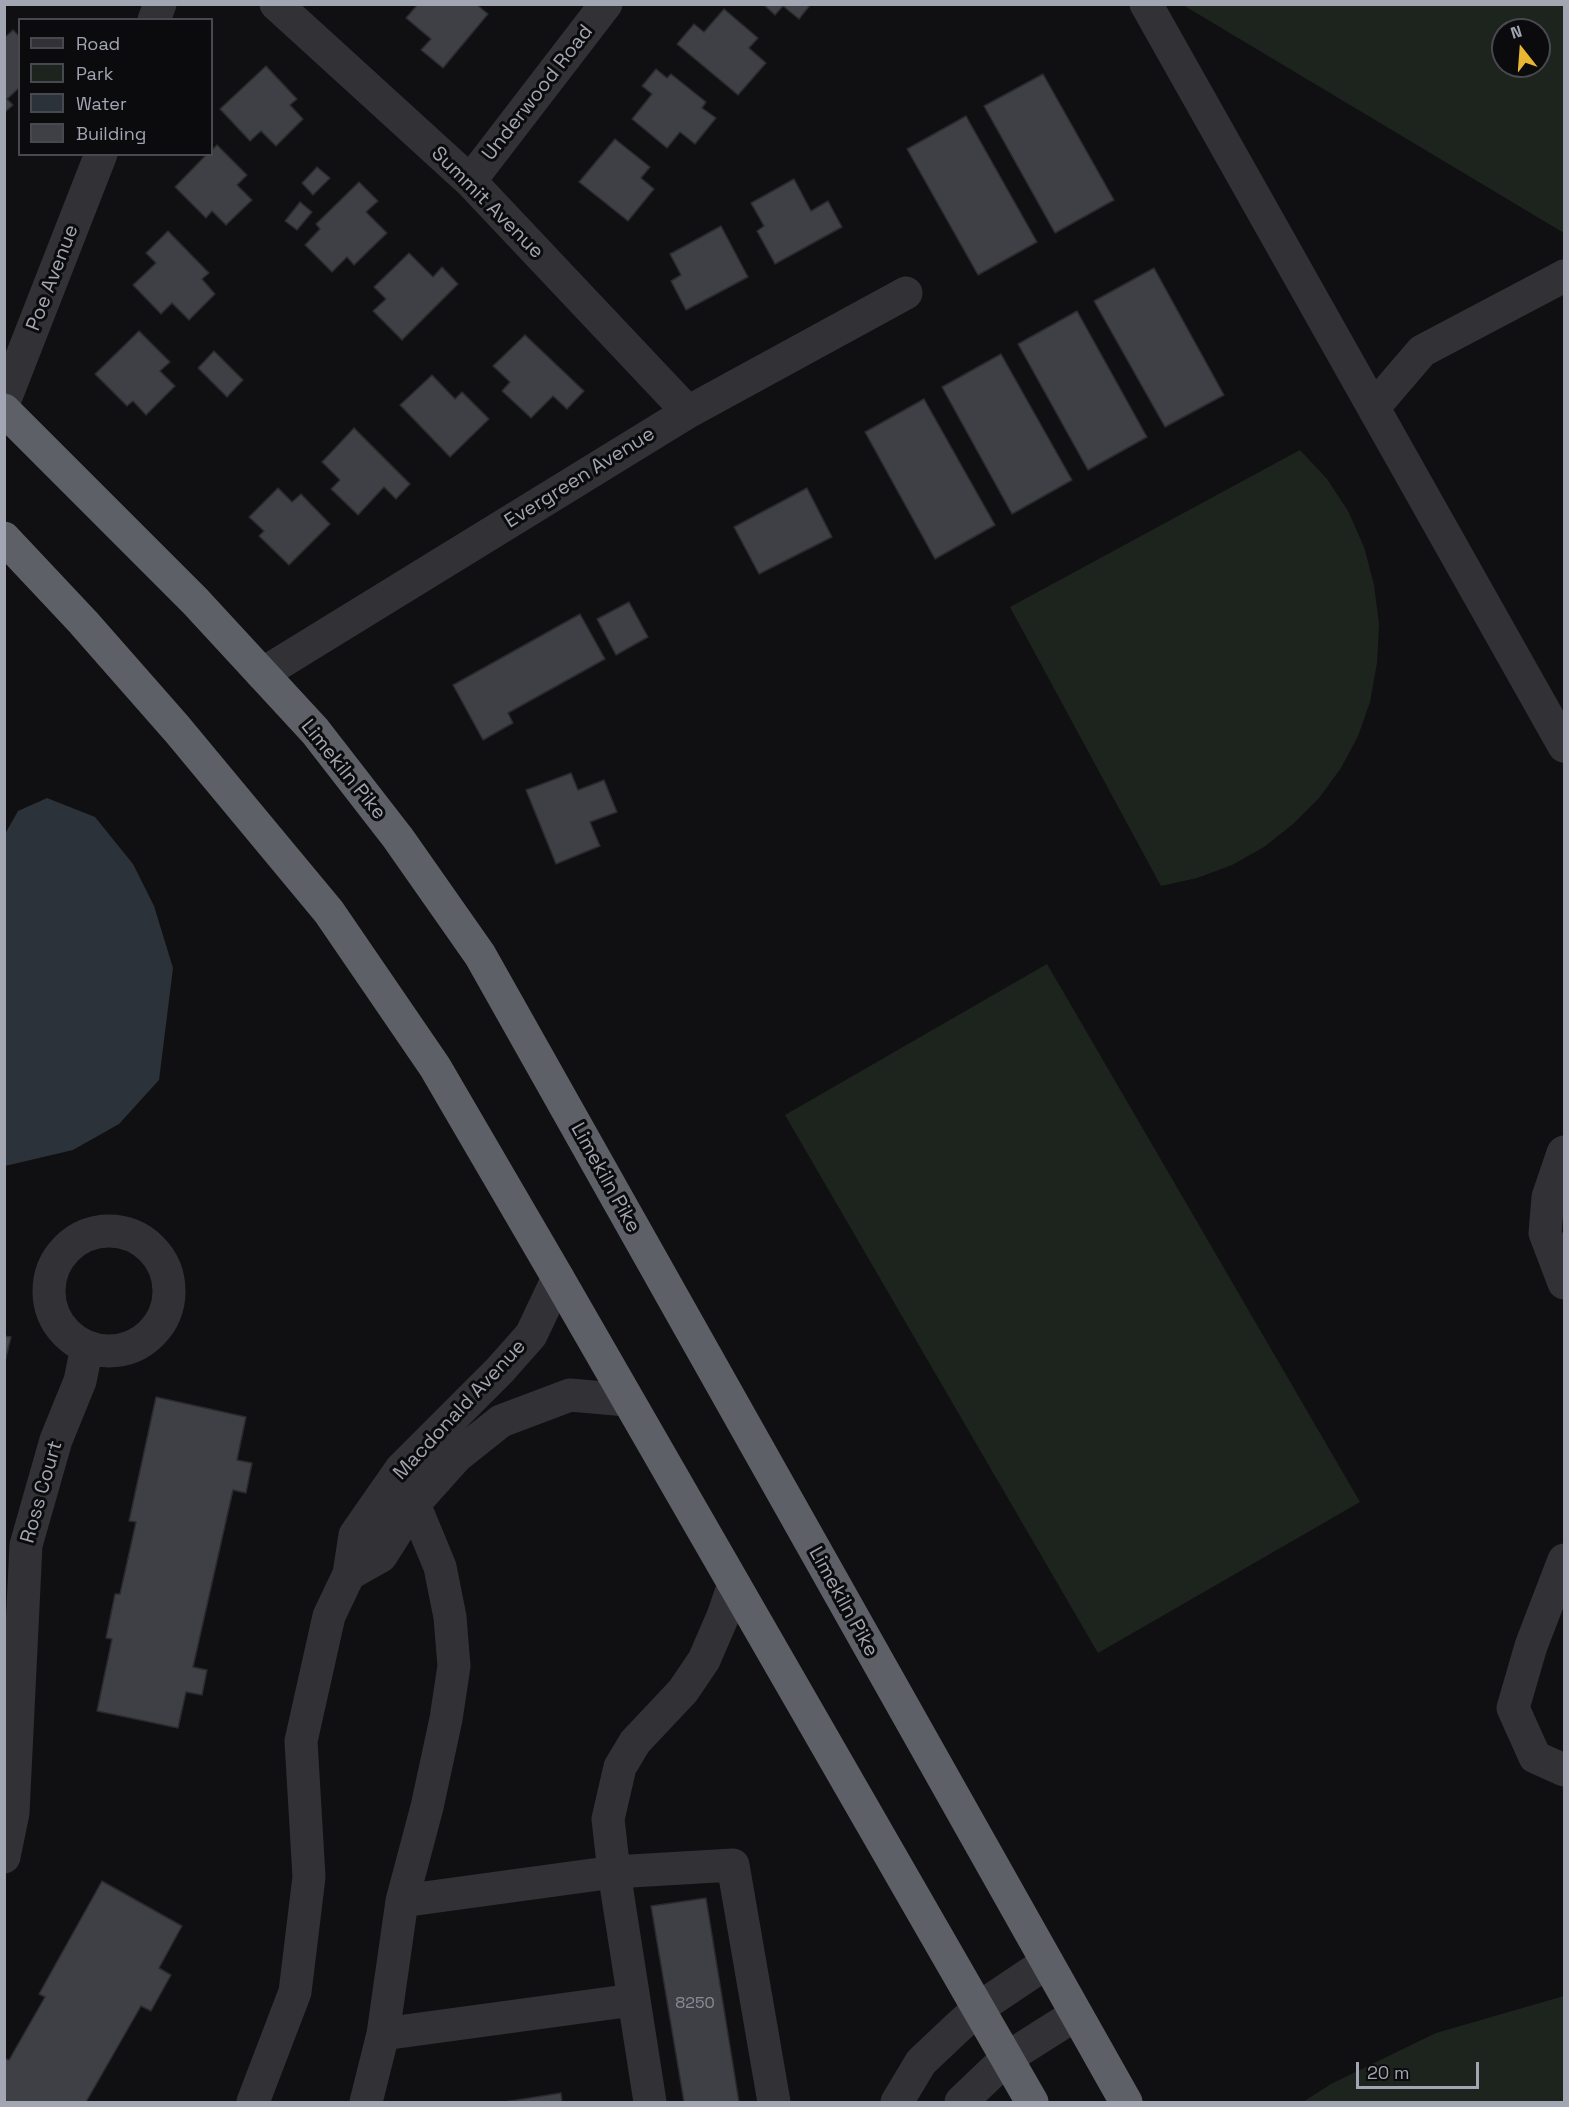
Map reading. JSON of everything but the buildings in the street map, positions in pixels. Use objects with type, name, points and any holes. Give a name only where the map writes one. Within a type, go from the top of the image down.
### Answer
[{"type":"highway","name":"Limekiln Pike","points":[[4,410],[195,602],[315,731],[391,829],[480,955],[1126,2103]]},
{"type":"highway","points":[[4,538],[169,720],[329,912],[435,1067],[1032,2103]]},
{"type":"street","name":"Summit Avenue","points":[[276,4],[470,182],[688,412]]},
{"type":"street","name":"Underwood Road","points":[[470,182],[606,4]]},
{"type":"street","points":[[1146,4],[1564,746]]},
{"type":"street","name":"Poe Avenue","points":[[4,402],[100,156]]},
{"type":"street","points":[[1374,407],[1422,351],[1564,276]]},
{"type":"street","name":"Evergreen Avenue","points":[[262,674],[688,412],[906,293]]},
{"type":"street","points":[[1564,1151],[1548,1197],[1545,1233],[1564,1283]]},
{"type":"street","name":"Macdonald Avenue","points":[[253,2103],[295,1992],[309,1877],[301,1741],[329,1616],[349,1574],[355,1535],[401,1469],[500,1371],[531,1335],[558,1278]]},
{"type":"street","name":"Ross Court","points":[[4,1857],[13,1812],[26,1545],[56,1440],[80,1381],[87,1347]]},
{"type":"street","name":"Macdonald Avenue","points":[[349,1574],[381,1556],[414,1504],[457,1456],[501,1421],[570,1395],[627,1400]]},
{"type":"street","points":[[366,2103],[383,2034],[402,1901],[427,1807],[446,1719],[454,1666],[450,1617],[440,1567],[414,1504]]},
{"type":"street","points":[[1564,1560],[1531,1647],[1513,1708],[1535,1757],[1564,1770]]},
{"type":"street","points":[[650,2103],[608,1820],[620,1767],[635,1742],[683,1691],[704,1660],[734,1584]]},
{"type":"street","points":[[402,1901],[614,1872],[733,1865],[774,2103]]},
{"type":"street","points":[[897,2103],[921,2062],[979,2008],[1046,1963]]},
{"type":"street","points":[[383,2034],[633,2000]]},
{"type":"street","points":[[961,2103],[1007,2058],[1075,2015]]},
{"type":"green space","points":[[1183,5],[1564,5],[1564,233]]},
{"type":"green space","points":[[1300,450],[1327,479],[1348,511],[1364,547],[1374,585],[1379,624],[1377,663],[1370,702],[1358,736],[1341,768],[1319,798],[1293,824],[1264,847],[1232,865],[1197,878],[1161,886],[1010,607]]},
{"type":"green space","points":[[1047,964],[1360,1502],[1098,1653],[785,1115]]},
{"type":"green space","points":[[1564,1996],[1564,2102],[1303,2102],[1331,2084],[1436,2033]]},
{"type":"water","points":[[47,798],[95,817],[133,864],[154,906],[173,968],[159,1080],[119,1124],[73,1150],[5,1166],[5,834],[18,811]]}]
